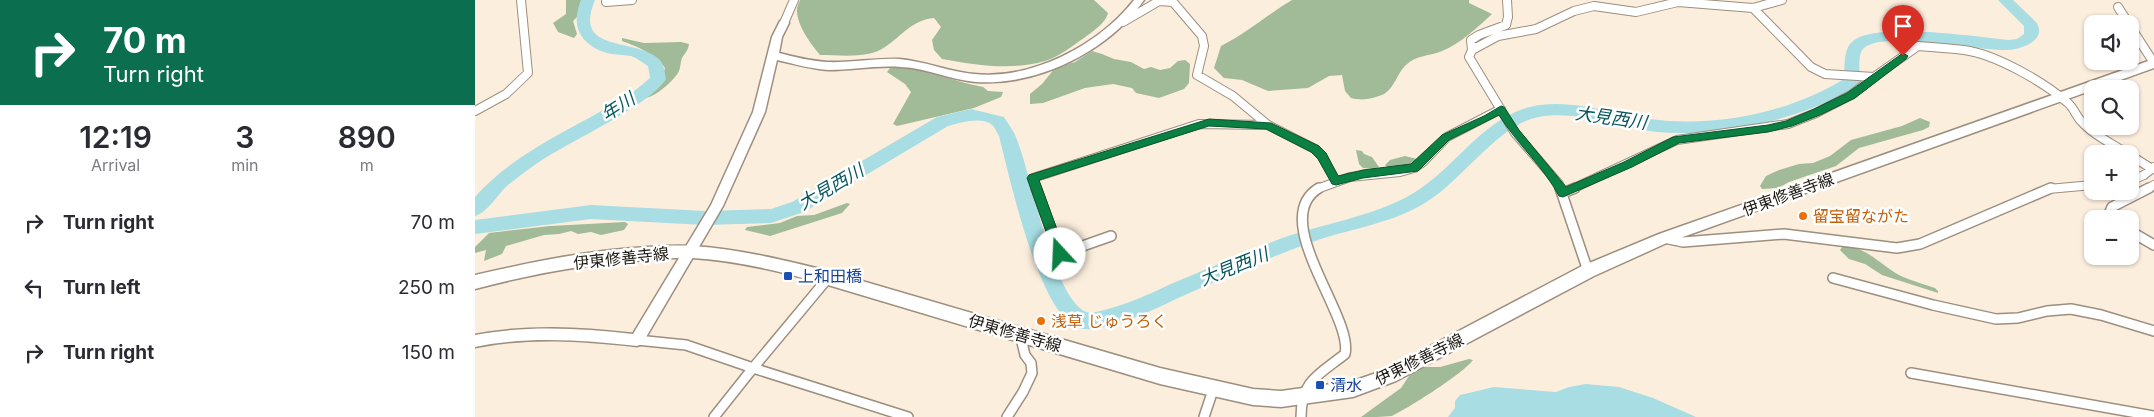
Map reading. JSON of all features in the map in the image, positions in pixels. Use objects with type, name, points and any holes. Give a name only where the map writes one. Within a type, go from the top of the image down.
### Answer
[{"type":"main road","name":"伊東修善寺線","points":[[475,282],[591,259],[635,254],[691,252],[747,258],[828,278],[1213,390],[1253,398],[1281,399],[1353,389],[1390,376],[1588,270],[1664,238],[2154,63]]},
{"type":"street","points":[[475,111],[506,94],[528,73],[521,0]]},
{"type":"street","points":[[607,2],[632,0]]},
{"type":"street","points":[[637,340],[717,206],[759,112],[777,37],[794,0]]},
{"type":"street","points":[[1123,22],[1139,0]]},
{"type":"street","points":[[1472,50],[1470,43],[1475,36],[1506,25],[1508,17],[1507,0]]},
{"type":"street","points":[[1588,270],[1559,184],[1515,133],[1473,66],[1469,57],[1472,50],[1498,36],[1536,29],[1573,12],[1594,6],[1636,12],[1677,2],[1753,8],[1782,0]]},
{"type":"street","points":[[772,54],[816,65],[910,63],[975,78],[1009,78],[1043,68],[1067,57],[1107,35],[1123,22],[1159,1],[1173,2],[1202,36],[1204,46],[1197,75],[1233,96],[1268,126],[1315,149],[1322,156],[1336,181]]},
{"type":"street","points":[[2118,7],[2123,15]]},
{"type":"street","points":[[1753,8],[1811,66],[1825,74],[1871,77]]},
{"type":"street","points":[[2139,40],[2154,63]]},
{"type":"street","points":[[1563,193],[1677,140],[1788,124],[1851,95],[1871,77],[1918,46],[1953,48],[1990,57],[2021,72],[2070,104],[2081,121],[2115,145]]},
{"type":"street","points":[[1301,417],[1300,406],[1310,382],[1317,374],[1345,354],[1347,346],[1345,334],[1309,249],[1302,226],[1303,210],[1310,194],[1318,188],[1336,181],[1363,174],[1414,168],[1445,137],[1502,112]]},
{"type":"street","points":[[1111,236],[1060,254],[1033,178],[1199,124],[1268,126]]},
{"type":"street","points":[[2139,160],[2153,168]]},
{"type":"street","points":[[2139,176],[2153,168]]},
{"type":"street","points":[[2111,210],[2112,207],[2154,184]]},
{"type":"street","points":[[1664,238],[1683,242],[1784,234],[1897,248],[1920,244],[2052,188],[2084,186]]},
{"type":"street","points":[[2139,236],[2154,245]]},
{"type":"street","points":[[714,417],[828,278]]},
{"type":"street","points":[[1833,278],[1951,310],[1997,319],[2018,318],[2047,311],[2071,310],[2101,315],[2154,330]]},
{"type":"street","points":[[475,341],[517,333],[580,334],[686,345],[908,417]]},
{"type":"street","points":[[1007,417],[1023,392],[1032,373],[1031,363],[1025,356],[1020,334]]},
{"type":"street","points":[[1911,373],[2154,416]]},
{"type":"street","points":[[1204,417],[1213,390]]},
{"type":"green space","points":[[566,0],[582,0],[578,16],[573,21],[577,34],[574,38],[558,32],[553,23],[566,14]]},
{"type":"green space","points":[[800,0],[1094,0],[1108,13],[1102,24],[1095,30],[1055,57],[1019,66],[993,66],[942,59],[934,50],[932,40],[941,27],[934,18],[926,19],[914,25],[878,51],[854,56],[820,55],[809,41],[800,24],[797,7]]},
{"type":"green space","points":[[1292,0],[1469,0],[1469,3],[1492,14],[1469,35],[1455,44],[1442,51],[1419,57],[1410,62],[1403,68],[1386,93],[1370,98],[1351,98],[1345,91],[1342,75],[1329,76],[1308,88],[1268,91],[1242,80],[1224,78],[1214,68],[1221,46]]},
{"type":"green space","points":[[622,38],[644,43],[681,42],[689,44],[675,77],[656,94],[640,98],[662,78],[665,68],[652,55],[622,41]]},
{"type":"green space","points":[[1092,51],[1114,59],[1131,62],[1144,69],[1151,67],[1160,70],[1170,68],[1178,61],[1185,60],[1190,64],[1189,83],[1184,89],[1159,98],[1136,93],[1132,88],[1113,84],[1085,88],[1043,103],[1030,104],[1030,94],[1042,84],[1055,68],[1075,62]]},
{"type":"green space","points":[[903,66],[983,87],[988,91],[1003,92],[1001,97],[974,108],[897,126],[893,124],[911,92],[905,84],[887,72],[890,68]]},
{"type":"green space","points":[[1920,118],[1930,122],[1929,127],[1859,148],[1836,166],[1789,182],[1778,188],[1762,189],[1760,186],[1766,176],[1779,170],[1799,164],[1813,163],[1830,156],[1851,140],[1902,126]]},
{"type":"green space","points":[[1356,150],[1372,157],[1379,167],[1375,169],[1363,168],[1359,164]]},
{"type":"green space","points":[[1405,156],[1417,159],[1410,165],[1387,167],[1385,165],[1390,160]]},
{"type":"green space","points":[[847,203],[850,204],[842,213],[770,236],[745,230],[747,227],[780,223],[797,216],[814,215]]},
{"type":"green space","points":[[625,222],[628,224],[624,230],[601,235],[591,232],[578,234],[571,231],[544,235],[506,246],[502,254],[484,261],[486,250],[475,253],[475,247],[489,233],[550,226]]},
{"type":"green space","points":[[1842,247],[1859,249],[1901,276],[1935,288],[1938,293],[1882,275],[1865,264],[1849,259],[1840,250]]},
{"type":"green space","points":[[1469,359],[1473,360],[1459,373],[1392,416],[1361,417],[1401,388],[1411,373],[1425,367],[1440,367]]},
{"type":"water","points":[[1586,384],[1619,387],[1653,398],[1696,417],[1448,417],[1455,408],[1455,401],[1460,395],[1494,387],[1556,392]]},
{"type":"waterway","name":"年川","points":[[475,209],[488,194],[517,169],[550,147],[631,100],[658,79],[655,64],[643,56],[635,52],[615,50],[600,45],[589,35],[583,23],[583,15],[588,0]]},
{"type":"waterway","name":"大見西川","points":[[475,227],[591,212],[705,218],[771,216],[798,207],[943,121],[971,115],[986,117],[998,121],[1007,135],[1036,237],[1058,292],[1070,311],[1082,321],[1091,322],[1134,308],[1299,240],[1384,214],[1411,203],[1436,187],[1506,125],[1532,112],[1549,110],[1587,113],[1642,124],[1679,127],[1731,123],[1759,118],[1811,103],[1833,93],[1852,81],[1853,53],[1857,45],[1872,37],[1905,36],[2008,45],[2021,43],[2031,36],[2031,25],[2005,0]]},
{"type":"place","name":"留宝留ながた","points":[[1803,216]]},
{"type":"place","name":"上和田橋","points":[[788,276]]},
{"type":"place","name":"浅草 じゅうろく","points":[[1041,321]]},
{"type":"place","name":"清水","points":[[1320,385]]},
{"type":"route","points":[[1060,254],[1033,178],[1199,124],[1268,126],[1315,149],[1322,156],[1336,181],[1351,176],[1414,168],[1445,137],[1487,118],[1501,109],[1515,133],[1559,184],[1563,193],[1677,140],[1768,128],[1788,124],[1816,113],[1851,95],[1903,56]]}]
